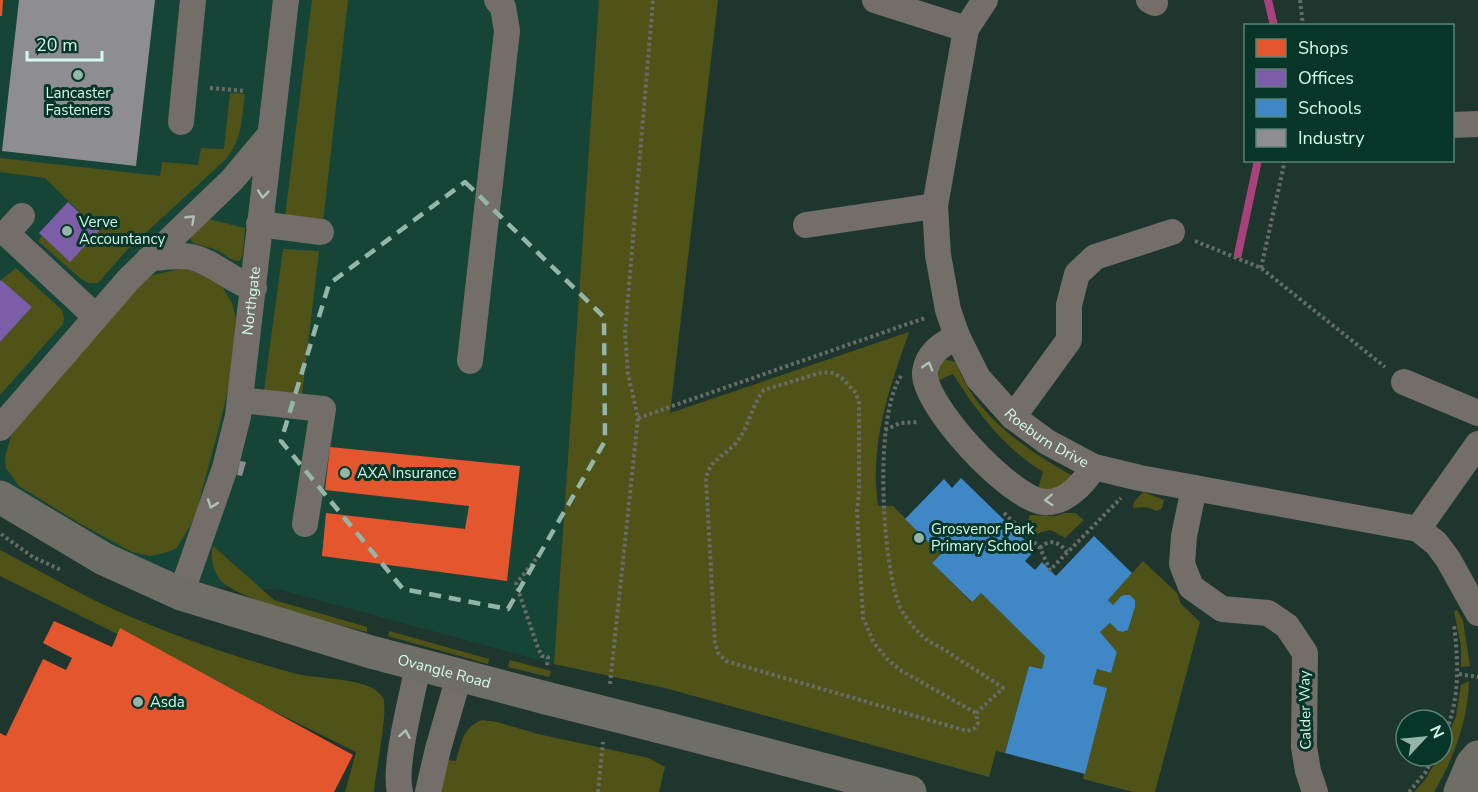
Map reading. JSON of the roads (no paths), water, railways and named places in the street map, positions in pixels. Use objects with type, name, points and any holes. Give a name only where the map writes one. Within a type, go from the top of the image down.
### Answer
[{"type":"main road","name":"Ovangle Road","points":[[0,497],[104,560],[181,594],[418,665],[910,792]]},
{"type":"main road","points":[[1460,790],[1478,757]]},
{"type":"street","points":[[181,122],[193,0]]},
{"type":"street","name":"Northgate","points":[[181,594],[228,458],[240,400],[286,0]]},
{"type":"street","points":[[470,361],[507,31],[503,7],[497,0]]},
{"type":"street","points":[[875,0],[966,29]]},
{"type":"street","name":"Roeburn Drive","points":[[985,0],[966,29],[935,206],[938,255],[948,310],[957,336],[978,378],[1013,417],[1047,442],[1094,467],[1140,478],[1418,529]]},
{"type":"street","points":[[1454,125],[1478,124]]},
{"type":"street","points":[[0,428],[95,316],[149,259],[232,180],[269,136]]},
{"type":"street","points":[[806,225],[935,206]]},
{"type":"street","points":[[260,224],[321,232]]},
{"type":"street","points":[[9,229],[95,316]]},
{"type":"street","points":[[1013,417],[1069,340],[1069,305],[1077,274],[1095,257],[1172,232]]},
{"type":"street","points":[[149,259],[165,256],[191,256],[213,266],[240,284],[254,288]]},
{"type":"street","points":[[957,336],[937,348],[928,361],[925,373],[926,384],[944,414],[990,470],[1014,489],[1043,502],[1061,499],[1085,480],[1094,467]]},
{"type":"street","points":[[1404,382],[1478,413]]},
{"type":"street","points":[[240,400],[323,409],[305,525]]},
{"type":"street","points":[[1471,617],[1448,559],[1436,543],[1418,529],[1478,444]]},
{"type":"street","name":"Calder Way","points":[[1194,488],[1184,536],[1182,564],[1191,587],[1222,609],[1268,613],[1287,626],[1305,653],[1304,747],[1308,771],[1315,792]]},
{"type":"street","points":[[400,792],[398,783],[402,748],[418,665]]},
{"type":"street","points":[[428,792],[459,676]]},
{"type":"waterway","points":[[1268,0],[1274,24]]},
{"type":"waterway","points":[[1238,254],[1258,162]]},
{"type":"place","name":"Lancaster Fasteners","points":[[78,75]]},
{"type":"place","name":"Verve Accountancy","points":[[67,231]]},
{"type":"place","name":"AXA Insurance","points":[[345,473]]},
{"type":"place","name":"Grosvenor Park Primary School","points":[[919,538]]},
{"type":"place","name":"Asda","points":[[138,702]]}]
